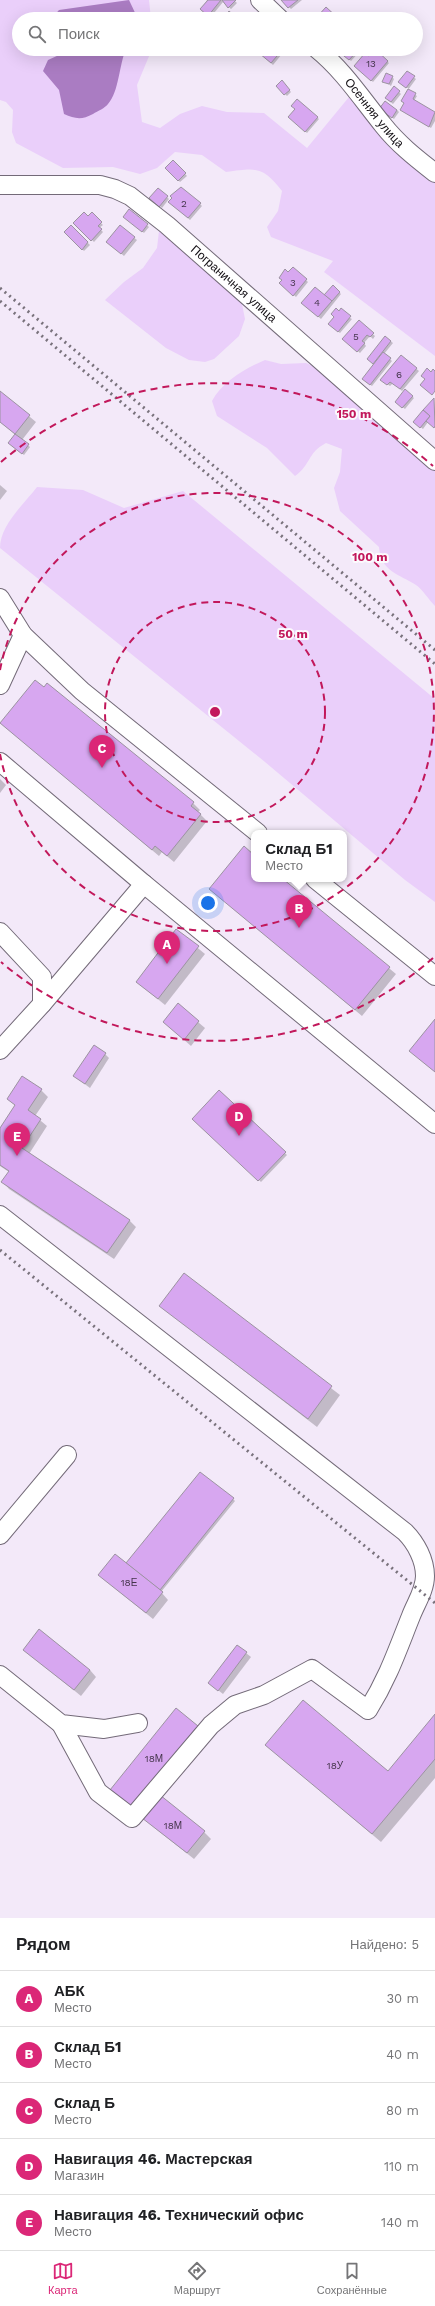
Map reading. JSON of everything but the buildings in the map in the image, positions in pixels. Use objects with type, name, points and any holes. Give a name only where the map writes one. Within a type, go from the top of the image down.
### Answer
[{"type":"street","points":[[260,0],[273,12]]},
{"type":"street","name":"Осенняя улица","points":[[324,56],[357,91],[383,126],[403,147],[435,172]]},
{"type":"street","name":"Пограничная улица","points":[[0,185],[100,185],[115,189],[130,196],[167,225],[275,318],[435,461]]},
{"type":"street","points":[[0,598],[23,635],[82,691],[254,830]]},
{"type":"street","points":[[0,685],[23,635]]},
{"type":"street","points":[[0,762],[144,884],[435,1124]]},
{"type":"street","points":[[319,882],[435,976]]},
{"type":"street","points":[[0,1050],[42,1004],[144,884]]},
{"type":"street","points":[[0,932],[42,976],[42,1004]]},
{"type":"street","points":[[0,1215],[405,1532],[416,1545],[425,1578],[420,1596],[392,1667],[384,1685],[368,1710],[312,1669],[264,1695],[235,1705],[212,1725],[132,1818],[98,1792],[61,1724],[0,1675]]},
{"type":"street","points":[[0,1535],[67,1455]]},
{"type":"street","points":[[61,1724],[104,1729],[138,1723]]},
{"type":"shaded area","points":[[0,0],[149,0],[150,12],[12,12],[12,56],[149,56],[137,85],[142,122],[160,128],[180,114],[202,106],[227,112],[264,113],[307,148],[349,97],[398,154],[435,182],[435,356],[324,272],[333,261],[271,237],[267,227],[278,211],[282,191],[264,173],[252,170],[226,172],[202,155],[175,152],[157,168],[140,174],[113,167],[63,168],[16,143],[12,132],[13,110],[6,102],[0,100]]},
{"type":"shaded area","points":[[129,0],[135,12],[57,12],[59,10]]},
{"type":"shaded area","points":[[57,56],[124,56],[117,86],[112,99],[99,111],[82,118],[75,118],[64,114],[59,90],[43,71],[48,60]]},
{"type":"shaded area","points":[[159,231],[241,299],[245,319],[239,336],[214,359],[205,362],[189,360],[166,348],[105,300],[124,282],[143,268],[157,248]]},
{"type":"shaded area","points":[[265,360],[281,364],[306,363],[323,371],[435,471],[435,606],[419,587],[397,575],[387,567],[380,555],[379,547],[340,511],[334,488],[340,472],[342,449],[326,443],[315,451],[304,468],[295,476],[267,448],[217,416],[212,401],[216,394],[235,376]]},
{"type":"shaded area","points":[[37,487],[83,490],[124,508],[183,491],[435,699],[435,902],[405,880],[265,762],[0,548],[1,539],[8,523]]},
{"type":"railway","points":[[0,288],[435,650]]},
{"type":"railway","points":[[0,301],[435,664]]},
{"type":"railway","points":[[0,1250],[435,1603]]},
{"type":"place","name":"Склад Б","points":[[102,768]]},
{"type":"place","name":"Склад Б1","points":[[299,928]]},
{"type":"place","name":"АБК","points":[[167,964]]},
{"type":"place","name":"Навигация 46. Мастерская","points":[[239,1136]]},
{"type":"place","name":"Навигация 46. Технический офис","points":[[17,1156]]}]
